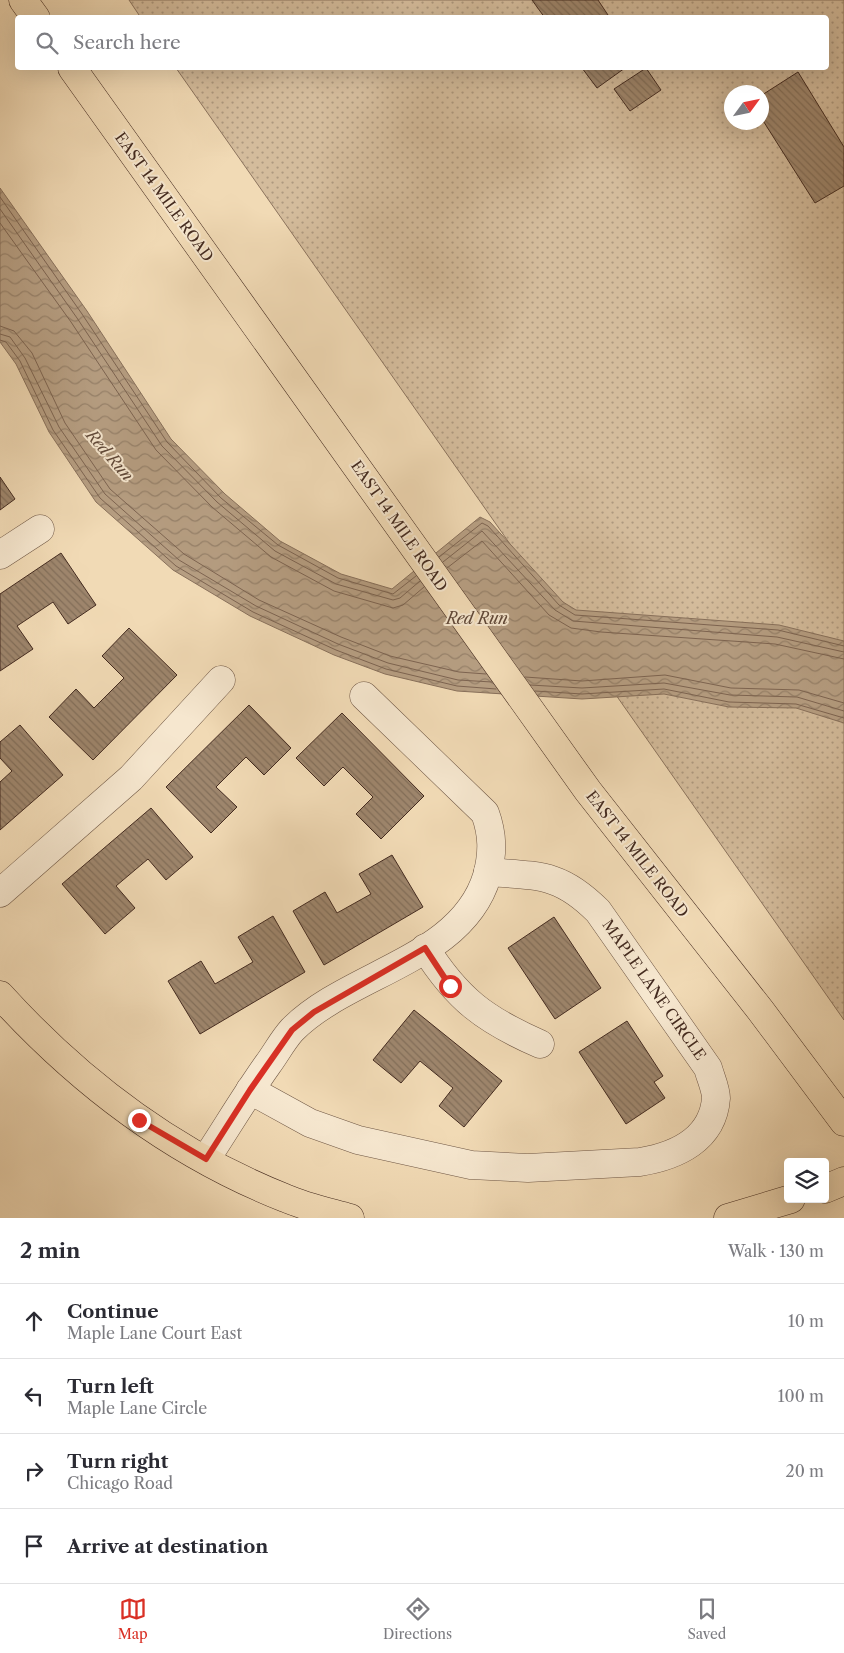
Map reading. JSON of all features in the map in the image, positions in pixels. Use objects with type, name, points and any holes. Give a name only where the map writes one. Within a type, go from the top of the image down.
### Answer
[{"type":"main road","points":[[23,0],[34,15]]},
{"type":"main road","name":"EAST 14 MILE ROAD","points":[[73,70],[538,722],[625,841],[761,1011],[844,1122]]},
{"type":"main road","points":[[3,1004],[98,1090],[139,1120],[206,1159],[286,1199],[350,1218]]},
{"type":"main road","points":[[829,1187],[844,1181]]},
{"type":"main road","points":[[728,1218],[784,1201]]},
{"type":"street","points":[[0,555],[40,529]]},
{"type":"street","points":[[0,893],[131,778],[221,680]]},
{"type":"street","points":[[206,1159],[250,1090],[292,1030],[314,1012],[446,934],[467,914],[477,899],[488,872],[492,852],[492,832],[485,813],[364,696]]},
{"type":"street","name":"MAPLE LANE CIRCLE","points":[[250,1090],[310,1123],[358,1140],[472,1165],[528,1168],[640,1162],[657,1159],[685,1149],[699,1137],[710,1119],[716,1097],[708,1068],[598,911],[581,894],[565,884],[543,877],[488,872]]},
{"type":"street","points":[[425,948],[450,986],[471,1006],[510,1031],[540,1044]]},
{"type":"shaded area","points":[[129,0],[844,0],[844,1020],[177,70],[829,70],[829,15],[139,15]]},
{"type":"water","name":"Red Run","points":[[0,188],[87,311],[171,439],[225,494],[280,541],[341,574],[392,589],[480,517],[490,522],[563,602],[576,610],[779,625],[844,641],[844,723],[796,708],[729,707],[664,694],[582,699],[457,691],[385,674],[334,655],[250,616],[173,570],[96,502],[49,432],[16,364],[0,342]]},
{"type":"building","points":[[532,0],[598,0],[608,15],[543,15]]},
{"type":"building","points":[[584,70],[622,70],[597,88]]},
{"type":"building","points":[[643,70],[647,70],[661,90],[630,111],[614,89]]},
{"type":"building","points":[[798,72],[844,147],[844,186],[815,203],[769,130],[769,91]]},
{"type":"building","points":[[0,477],[15,499],[0,510]]},
{"type":"building","points":[[61,553],[96,605],[68,624],[53,602],[17,626],[33,649],[0,671],[0,594]]},
{"type":"building","points":[[129,628],[177,675],[93,760],[49,717],[76,689],[94,708],[124,678],[102,656]]},
{"type":"building","points":[[249,705],[291,748],[264,775],[246,757],[216,787],[237,807],[211,833],[166,787]]},
{"type":"building","points":[[342,713],[424,796],[381,839],[356,814],[373,797],[343,767],[324,786],[296,758]]},
{"type":"building","points":[[20,725],[63,775],[0,830],[0,782],[12,771],[0,758],[0,742]]},
{"type":"building","points":[[151,808],[193,857],[166,880],[148,859],[116,886],[135,908],[105,934],[62,884]]},
{"type":"building","points":[[392,855],[423,907],[324,965],[293,911],[325,892],[337,913],[371,894],[359,874]]},
{"type":"building","points":[[273,916],[305,972],[200,1034],[168,981],[201,961],[215,984],[253,962],[238,937]]},
{"type":"building","points":[[554,917],[601,988],[555,1019],[508,948]]},
{"type":"building","points":[[414,1010],[502,1081],[464,1127],[439,1106],[453,1088],[420,1061],[401,1083],[373,1060]]},
{"type":"building","points":[[627,1021],[663,1076],[654,1082],[665,1098],[626,1124],[579,1052]]},
{"type":"route","points":[[139,1120],[206,1159],[250,1090],[292,1030],[314,1012],[425,948],[450,986]]}]
